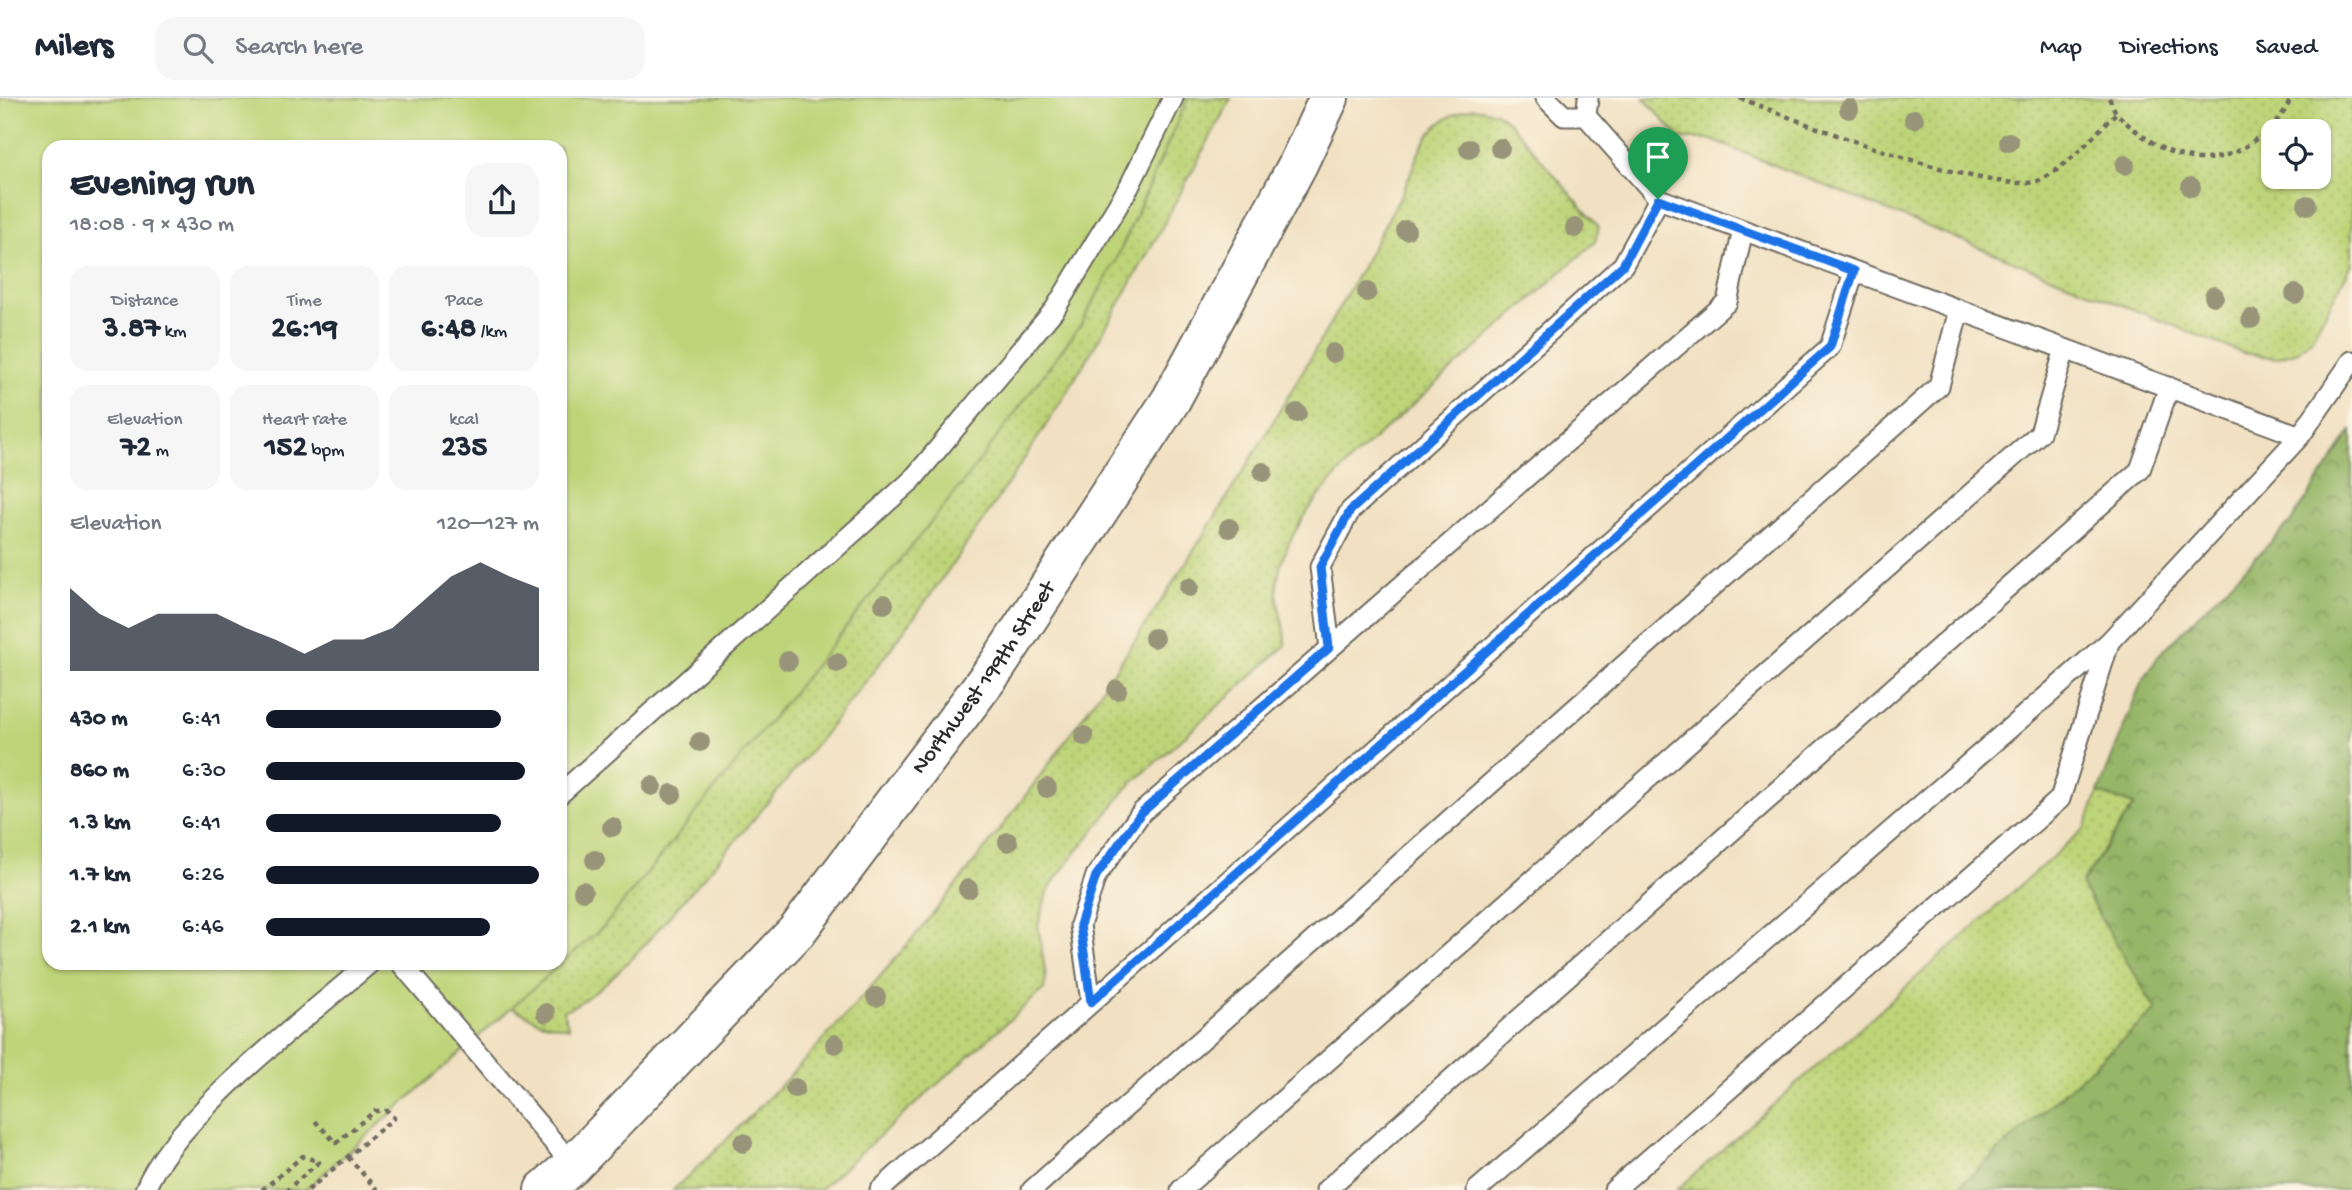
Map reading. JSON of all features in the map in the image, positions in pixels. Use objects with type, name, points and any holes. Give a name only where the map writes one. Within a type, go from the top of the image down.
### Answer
[{"type":"main road","name":"Northwest 199th Street","points":[[544,1190],[573,1165],[797,931],[997,666],[1171,400],[1298,164],[1329,98]]},
{"type":"lane","points":[[567,788],[912,480],[1055,309],[1129,187],[1173,98]]},
{"type":"lane","points":[[1546,98],[1564,116],[1587,107],[1658,199],[2300,436]]},
{"type":"lane","points":[[1329,648],[1320,567],[1350,511],[1623,265],[1658,199]]},
{"type":"lane","points":[[1091,1002],[1080,925],[1096,876],[1141,813],[1727,302],[1743,230]]},
{"type":"lane","points":[[880,1190],[1830,347],[1854,271]]},
{"type":"lane","points":[[1032,1190],[1940,386],[1959,310]]},
{"type":"lane","points":[[1181,1190],[2040,433],[2065,349]]},
{"type":"lane","points":[[1477,1190],[2109,642],[2300,436],[2352,361]]},
{"type":"lane","points":[[1326,1190],[2140,470],[2169,387]]},
{"type":"lane","points":[[1614,1190],[2060,799],[2109,642]]},
{"type":"lane","points":[[145,1190],[168,1151],[190,1126],[236,1080],[362,970]]},
{"type":"lane","points":[[407,970],[573,1165]]},
{"type":"path","points":[[1740,98],[1825,132],[1979,178],[2023,185],[2040,180],[2056,169],[2116,113]]},
{"type":"path","points":[[2109,98],[2116,113],[2158,148],[2202,160],[2224,157],[2246,147],[2277,121],[2291,98]]},
{"type":"path","points":[[308,1190],[394,1118],[388,1111],[376,1111],[336,1143],[314,1120]]},
{"type":"path","points":[[262,1190],[303,1156],[319,1163],[287,1190]]},
{"type":"path","points":[[348,1157],[377,1190]]},
{"type":"green space","points":[[0,98],[1188,98],[1116,260],[1081,324],[969,475],[605,925],[567,959],[567,140],[42,140],[42,970],[554,970],[305,1190],[0,1190]]},
{"type":"green space","points":[[1188,98],[1231,98],[1143,262],[1044,427],[1000,495],[907,627],[808,754],[638,952],[600,988],[563,1011],[569,1028],[540,1022],[509,1006],[551,970],[567,970],[567,953],[1116,260]]},
{"type":"green space","points":[[1644,98],[2352,98],[2352,264],[2312,338],[2298,351],[2276,358],[2242,353],[1709,139],[1680,139]]},
{"type":"green space","points":[[1474,108],[1496,112],[1509,122],[1599,227],[1595,242],[1353,458],[1315,501],[1293,534],[1280,570],[1277,595],[1285,646],[1128,787],[1056,878],[1047,894],[1038,925],[1046,978],[1044,989],[819,1190],[673,1190],[767,1099],[856,1004],[941,904],[1021,801],[1098,695],[1171,587],[1240,476],[1356,278],[1403,191],[1428,136],[1447,119]]},
{"type":"green space","points":[[2352,430],[2352,1190],[1955,1190],[2156,1010],[2081,884],[2134,805],[2098,793],[2141,683],[2160,654],[2291,522]]},
{"type":"green space","points":[[2098,793],[2134,805],[2081,884],[2156,1010],[1955,1190],[1677,1190],[2085,828]]},
{"type":"route","points":[[1658,199],[1854,271],[1830,347],[1091,1002],[1080,925],[1096,876],[1141,813],[1329,648],[1320,567],[1350,511],[1623,265],[1658,199]]}]
